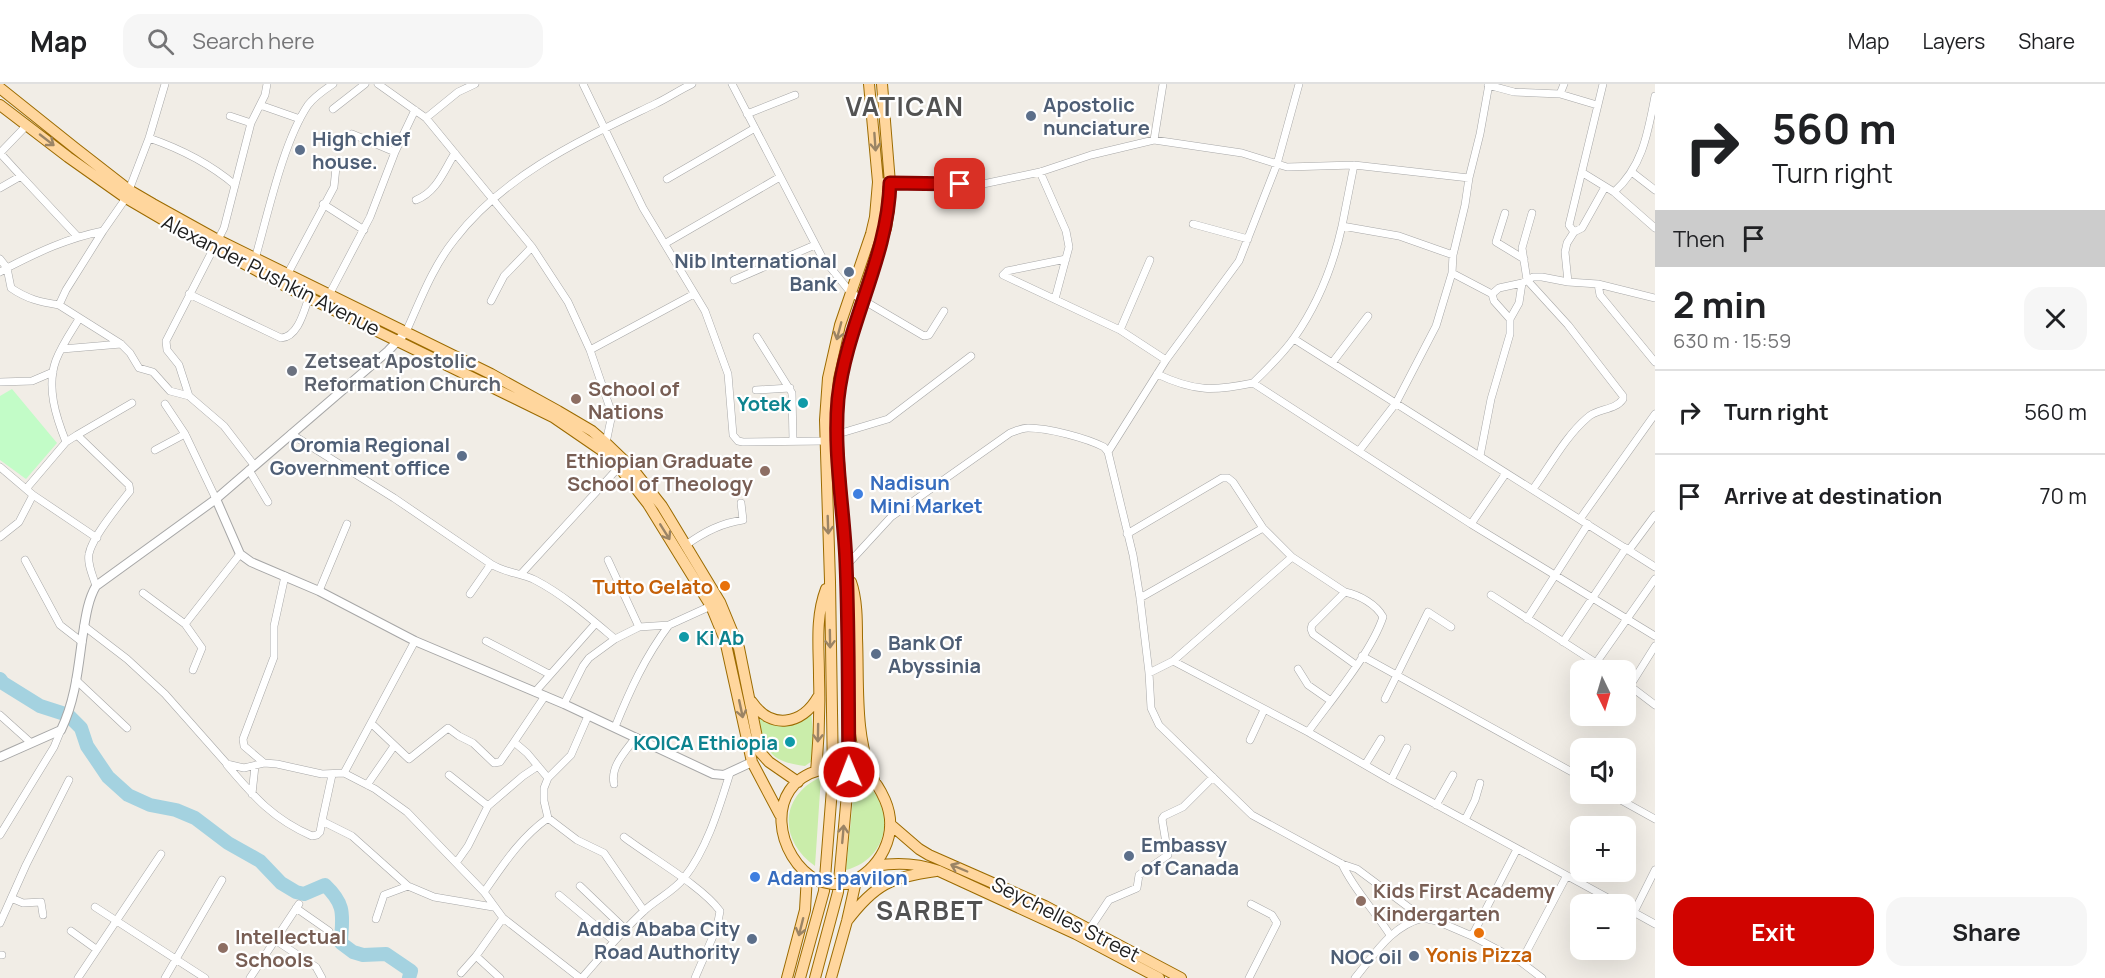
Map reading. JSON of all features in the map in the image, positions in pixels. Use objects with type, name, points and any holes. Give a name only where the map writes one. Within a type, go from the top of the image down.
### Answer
[{"type":"main road","points":[[800,978],[824,891],[832,776],[830,581],[825,441],[828,378],[840,325],[871,234],[878,182],[869,84]]},
{"type":"main road","points":[[815,978],[838,892],[849,772],[846,568],[838,403],[842,374],[862,299],[886,228],[890,208],[882,84]]},
{"type":"main road","name":"Alexander Pushkin Avenue","points":[[0,88],[128,194]]},
{"type":"main road","name":"Alexander Pushkin Avenue","points":[[0,105],[68,157],[128,194],[216,244],[290,281],[329,296],[553,417],[592,443],[652,501],[686,545],[739,648],[760,752],[769,762],[798,782]]},
{"type":"main road","name":"Alexander Pushkin Avenue","points":[[216,244],[255,259],[290,281],[309,297],[491,374],[592,431],[632,468],[716,604],[752,762],[780,815]]},
{"type":"main road","points":[[846,568],[852,586],[857,618],[861,745],[867,766],[888,807],[890,824],[888,839],[875,866],[851,882],[833,885],[807,875],[790,855],[781,827],[780,815],[786,798],[806,775],[820,770],[841,767],[856,769],[874,780]]},
{"type":"main road","points":[[820,770],[819,623],[823,598],[830,581]]},
{"type":"main road","points":[[750,699],[762,714],[775,720],[789,720],[806,713],[819,695]]},
{"type":"main road","name":"Seychelles Street","points":[[890,824],[929,855],[1015,892],[1181,978]]},
{"type":"main road","name":"Seychelles Street","points":[[875,866],[901,862],[922,865],[939,871],[1076,934],[1159,978]]},
{"type":"main road","points":[[848,921],[862,902],[877,888],[908,875],[939,871]]},
{"type":"main road","points":[[787,978],[805,910],[807,875]]},
{"type":"main road","points":[[831,978],[848,921],[851,882]]},
{"type":"street","points":[[59,305],[66,290],[128,194],[165,84]]},
{"type":"street","points":[[189,396],[178,365],[166,346],[166,341],[224,228],[251,123],[265,95],[267,84]]},
{"type":"street","points":[[255,259],[281,169],[300,119],[310,103],[333,84]]},
{"type":"street","points":[[333,109],[365,84]]},
{"type":"street","points":[[378,84],[426,118],[532,248],[568,302],[590,350],[612,414],[606,443]]},
{"type":"street","points":[[426,118],[458,88],[475,84]]},
{"type":"street","points":[[583,84],[643,208],[705,311],[728,374],[734,435],[738,441],[825,441]]},
{"type":"street","points":[[0,835],[54,747],[63,727],[73,700],[84,626],[91,594],[96,586],[216,500],[388,351],[402,336],[454,240],[517,179],[604,127],[692,84]]},
{"type":"street","points":[[732,84],[815,245],[851,293],[924,336],[929,335],[944,311]]},
{"type":"street","points":[[1154,140],[1162,84]]},
{"type":"street","points":[[1108,452],[1166,360],[1239,261],[1277,164],[1299,84]]},
{"type":"street","points":[[1560,94],[1564,84]]},
{"type":"street","points":[[1574,232],[1569,225],[1603,84]]},
{"type":"street","points":[[1359,451],[1396,403],[1436,326],[1452,273],[1453,255],[1475,158],[1488,85],[1514,92],[1560,94],[1597,105]]},
{"type":"street","points":[[747,114],[795,95]]},
{"type":"street","points":[[1614,192],[1633,173],[1652,132],[1655,96]]},
{"type":"street","points":[[260,105],[300,119]]},
{"type":"street","points":[[329,296],[364,230],[395,152],[415,110]]},
{"type":"street","points":[[230,116],[251,123]]},
{"type":"street","points":[[27,125],[1,153],[76,236]]},
{"type":"street","points":[[667,179],[755,128]]},
{"type":"street","points":[[352,134],[395,152]]},
{"type":"street","points":[[148,138],[207,163],[235,185]]},
{"type":"street","points":[[878,182],[983,184],[1040,172],[1091,155],[1154,140],[1225,150],[1287,167],[1354,165],[1469,178]]},
{"type":"street","points":[[416,200],[427,196],[434,188],[455,153]]},
{"type":"street","points":[[1157,374],[1179,384],[1210,389],[1253,383],[1294,339],[1314,306],[1330,272],[1354,165]]},
{"type":"street","points":[[290,281],[323,204],[334,187],[336,167]]},
{"type":"street","points":[[1040,172],[1066,231],[1069,247],[1055,299]]},
{"type":"street","points":[[1583,173],[1614,192],[1655,228]]},
{"type":"street","points":[[1633,173],[1655,190]]},
{"type":"street","points":[[0,188],[21,176]]},
{"type":"street","points":[[666,243],[780,177]]},
{"type":"street","points":[[1568,282],[1565,252],[1567,243],[1574,232],[1582,228],[1605,187]]},
{"type":"street","points":[[323,204],[364,230]]},
{"type":"street","points":[[1505,213],[1496,242],[1524,259]]},
{"type":"street","points":[[1480,456],[1491,399],[1510,334],[1510,319],[1519,303],[1524,282],[1522,248],[1532,213]]},
{"type":"street","points":[[1193,224],[1248,239]]},
{"type":"street","points":[[1342,226],[1399,236],[1453,255]]},
{"type":"street","points":[[4,270],[76,236],[103,231]]},
{"type":"street","points":[[734,280],[815,245]]},
{"type":"street","points":[[491,301],[504,276],[532,248]]},
{"type":"street","points":[[0,259],[11,288],[34,301],[59,305],[121,344],[139,368],[157,375],[170,391],[189,396],[224,426],[251,468],[268,501]]},
{"type":"street","points":[[1066,259],[1004,273],[1006,278],[1120,330],[1166,360]]},
{"type":"street","points":[[1120,330],[1150,260]]},
{"type":"street","points":[[1452,273],[1492,294],[1494,301],[1510,319]]},
{"type":"street","points":[[1492,294],[1499,288],[1524,282],[1533,277],[1542,277],[1598,284],[1655,298]]},
{"type":"street","points":[[1524,282],[1568,325],[1623,396],[1623,399],[1615,406],[1590,415],[1579,425],[1533,489]]},
{"type":"street","points":[[1598,284],[1600,295],[1655,362]]},
{"type":"street","points":[[189,294],[282,338],[292,335],[300,322],[309,297]]},
{"type":"street","points":[[590,350],[694,294]]},
{"type":"street","points":[[1332,363],[1368,316]]},
{"type":"street","points":[[66,442],[54,410],[53,372],[62,349],[79,319]]},
{"type":"street","points":[[758,337],[790,388],[793,405],[793,441]]},
{"type":"street","points":[[1294,339],[1655,567]]},
{"type":"street","points":[[62,349],[121,344]]},
{"type":"street","points":[[838,434],[888,419],[971,356]]},
{"type":"street","points":[[0,382],[32,381],[53,372]]},
{"type":"street","points":[[1253,383],[1472,524],[1655,636]]},
{"type":"street","points":[[756,390],[790,388]]},
{"type":"street","points":[[26,489],[66,442],[132,403]]},
{"type":"street","points":[[165,404],[186,434],[240,554],[251,562],[319,591],[415,641],[564,704],[712,774],[730,773],[752,762]]},
{"type":"street","points":[[1580,519],[1655,414]]},
{"type":"street","points":[[846,568],[891,517],[1010,433],[1031,428],[1098,444],[1108,452],[1127,534],[1140,598],[1149,673],[1150,708],[1159,725],[1252,815],[1342,864],[1357,869],[1423,918],[1437,921],[1472,936],[1521,962],[1542,978]]},
{"type":"street","points":[[155,450],[186,434]]},
{"type":"street","points":[[291,434],[394,498],[502,571],[520,574],[550,588],[615,639]]},
{"type":"street","points":[[77,435],[131,487],[91,548],[89,558],[96,586]]},
{"type":"street","points":[[0,467],[33,495],[97,538]]},
{"type":"street","points":[[520,574],[619,467]]},
{"type":"street","points":[[1472,524],[1506,473]]},
{"type":"street","points":[[1127,534],[1222,478],[1228,478],[1233,482],[1263,528],[1292,557],[1345,592],[1353,593],[1369,602],[1383,617],[1362,656],[1308,732]]},
{"type":"street","points":[[0,537],[20,522],[33,495]]},
{"type":"street","points":[[686,545],[726,522],[743,519],[741,503]]},
{"type":"street","points":[[1563,642],[1627,549],[1655,514]]},
{"type":"street","points":[[319,591],[347,524]]},
{"type":"street","points":[[1527,620],[1588,524]]},
{"type":"street","points":[[1140,598],[1263,528]]},
{"type":"street","points":[[185,624],[240,554]]},
{"type":"street","points":[[1149,673],[1173,661],[1292,557]]},
{"type":"street","points":[[25,560],[60,626],[82,642]]},
{"type":"street","points":[[608,560],[639,627]]},
{"type":"street","points":[[470,594],[491,564]]},
{"type":"street","points":[[264,763],[244,746],[243,739],[274,657],[274,626],[285,576]]},
{"type":"street","points":[[1598,660],[1655,579]]},
{"type":"street","points":[[1345,592],[1312,625],[1311,629],[1313,634],[1356,665]]},
{"type":"street","points":[[142,593],[185,624],[202,648],[193,670]]},
{"type":"street","points":[[1491,595],[1591,660]]},
{"type":"street","points":[[564,704],[583,666],[615,639],[639,627],[669,625],[716,604]]},
{"type":"street","points":[[1384,699],[1428,612],[1451,627]]},
{"type":"street","points":[[535,692],[596,623]]},
{"type":"street","points":[[615,727],[632,685],[652,648],[669,625]]},
{"type":"street","points":[[84,626],[128,659],[165,693],[252,794],[277,817],[312,836],[317,835],[320,832],[332,775]]},
{"type":"street","points":[[344,773],[415,641]]},
{"type":"street","points":[[486,641],[549,674]]},
{"type":"street","points":[[1636,673],[1655,646]]},
{"type":"street","points":[[1362,656],[1570,771]]},
{"type":"street","points":[[1173,661],[1308,732],[1599,894]]},
{"type":"street","points":[[1298,669],[1308,685],[1331,701]]},
{"type":"street","points":[[76,680],[127,728]]},
{"type":"street","points":[[1636,691],[1655,705]]},
{"type":"street","points":[[372,724],[407,758],[412,758],[448,728],[473,743],[496,763],[514,742],[545,696]]},
{"type":"street","points":[[1250,740],[1264,710]]},
{"type":"street","points":[[0,715],[30,742]]},
{"type":"street","points":[[588,716],[571,755],[548,778],[543,794],[548,818],[577,840],[604,853],[644,911]]},
{"type":"street","points":[[0,757],[63,727]]},
{"type":"street","points":[[614,784],[613,777],[617,764],[636,737]]},
{"type":"street","points":[[1365,765],[1381,739]]},
{"type":"street","points":[[514,742],[548,778]]},
{"type":"street","points":[[367,785],[394,746]]},
{"type":"street","points":[[1391,780],[1407,748]]},
{"type":"street","points":[[227,764],[239,768],[264,763],[284,765],[321,774],[344,773],[367,785],[407,812],[484,892],[503,918],[581,978],[644,911],[683,880],[701,850],[718,810],[730,773]]},
{"type":"street","points":[[252,794],[255,766]]},
{"type":"street","points":[[456,863],[468,846],[488,806],[538,766]]},
{"type":"street","points":[[449,775],[488,806]]},
{"type":"street","points":[[1437,805],[1453,775]]},
{"type":"street","points":[[1089,930],[1109,900],[1137,888],[1139,875],[1165,859],[1169,852],[1162,819],[1183,807],[1213,777]]},
{"type":"street","points":[[0,923],[69,780]]},
{"type":"street","points":[[1465,820],[1480,783]]},
{"type":"street","points":[[1628,804],[1655,819]]},
{"type":"street","points":[[484,892],[527,835],[548,818]]},
{"type":"street","points":[[322,821],[352,836],[408,886],[434,897],[493,907]]},
{"type":"street","points":[[624,837],[716,905],[720,911],[717,927],[695,978]]},
{"type":"street","points":[[1472,936],[1517,849]]},
{"type":"street","points":[[78,978],[161,854]]},
{"type":"street","points":[[1342,864],[1349,879],[1376,912],[1390,935]]},
{"type":"street","points":[[1636,908],[1655,870]]},
{"type":"street","points":[[1521,962],[1566,877]]},
{"type":"street","points":[[165,978],[222,880]]},
{"type":"street","points":[[376,919],[384,895],[408,886]]},
{"type":"street","points":[[580,886],[626,930]]},
{"type":"street","points":[[559,895],[614,941]]},
{"type":"street","points":[[11,898],[23,903],[41,902],[43,915]]},
{"type":"street","points":[[1249,978],[1277,923],[1272,915],[1251,904]]},
{"type":"street","points":[[250,978],[297,906],[329,931]]},
{"type":"street","points":[[95,907],[205,978]]},
{"type":"street","points":[[1636,913],[1655,924]]},
{"type":"street","points":[[461,973],[503,918]]},
{"type":"street","points":[[1355,978],[1390,935],[1401,926],[1423,918]]},
{"type":"street","points":[[71,931],[96,949]]},
{"type":"street","points":[[274,940],[316,967],[322,978]]},
{"type":"street","points":[[476,956],[500,978]]},
{"type":"green space","points":[[12,389],[57,443],[26,479],[0,460],[0,396]]},
{"type":"green space","points":[[811,710],[814,747],[812,761],[805,766],[792,764],[775,757],[766,745],[758,715],[766,721]]},
{"type":"green space","points":[[821,777],[815,866],[803,856],[795,844],[790,832],[789,819],[791,807],[797,795],[807,785]]},
{"type":"green space","points":[[855,779],[874,792],[883,812],[884,823],[880,843],[874,852],[867,860],[846,870]]},
{"type":"waterway","points":[[0,679],[40,706],[68,715],[81,728],[87,746],[108,777],[128,795],[150,805],[176,810],[195,818],[228,843],[260,861],[281,883],[296,892],[304,894],[325,885],[337,899],[342,912],[341,943],[353,952],[363,955],[386,954],[411,971],[409,978]]},
{"type":"place","name":"Apostolic nunciature","points":[[1031,116]]},
{"type":"place","name":"High chief house.","points":[[300,150]]},
{"type":"place","name":"Nib International Bank","points":[[849,272]]},
{"type":"place","name":"Zetseat Apostolic Reformation Church","points":[[292,371]]},
{"type":"place","name":"School of Nations","points":[[576,399]]},
{"type":"place","name":"Yotek","points":[[803,403]]},
{"type":"place","name":"Oromia Regional Government office","points":[[462,456]]},
{"type":"place","name":"Ethiopian Graduate School of Theology","points":[[765,471]]},
{"type":"place","name":"Nadisun Mini Market","points":[[858,494]]},
{"type":"place","name":"Tutto Gelato","points":[[725,586]]},
{"type":"place","name":"Ki Ab","points":[[684,637]]},
{"type":"place","name":"Bank Of Abyssinia","points":[[876,654]]},
{"type":"place","name":"KOICA Ethiopia","points":[[790,742]]},
{"type":"place","name":"Embassy of Canada","points":[[1129,856]]},
{"type":"place","name":"Adams pavilon","points":[[755,877]]},
{"type":"place","name":"Kids First Academy Kindergarten","points":[[1361,901]]},
{"type":"place","name":"Yonis Pizza","points":[[1479,933]]},
{"type":"place","name":"Addis Ababa City Road Authority","points":[[752,939]]},
{"type":"place","name":"Intellectual Schools","points":[[223,948]]},
{"type":"place","name":"NOC oil","points":[[1414,956]]},
{"type":"district","name":"VATICAN","points":[[905,106]]},
{"type":"district","name":"SARBET","points":[[930,910]]},
{"type":"route","points":[[849,772],[846,566],[838,434],[838,403],[842,374],[862,299],[886,228],[890,208],[890,183],[960,184]]}]
